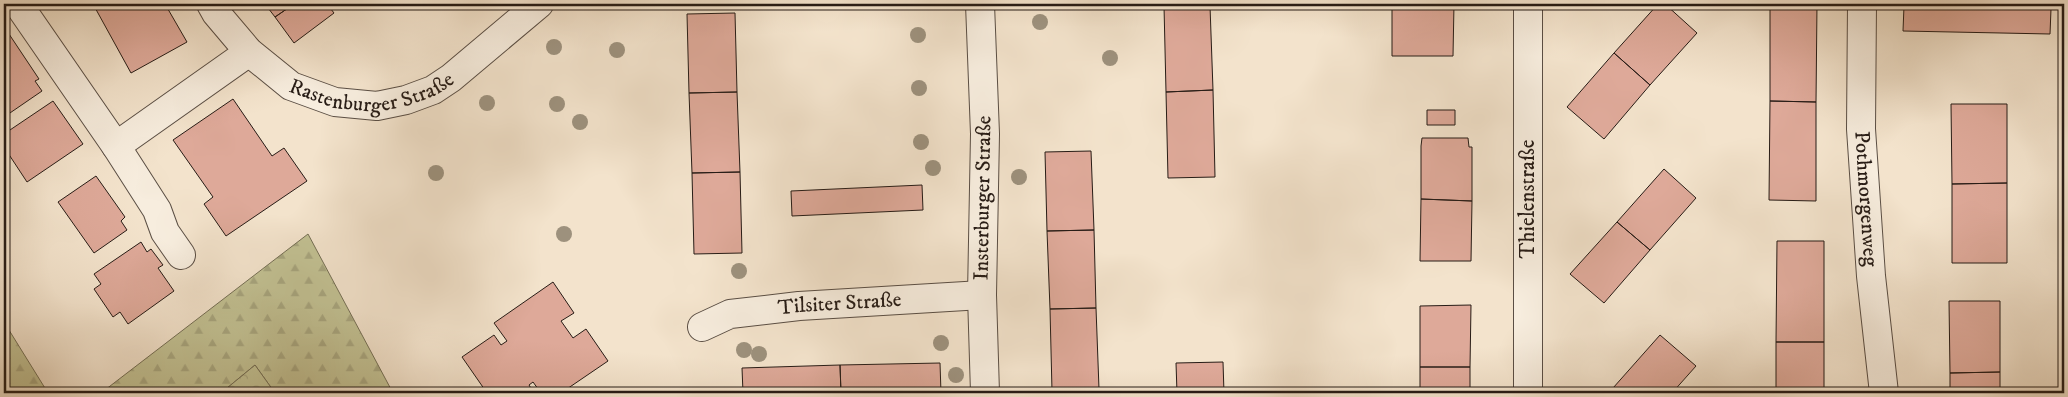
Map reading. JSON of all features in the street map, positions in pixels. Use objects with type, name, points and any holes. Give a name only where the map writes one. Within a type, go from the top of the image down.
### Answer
[{"type":"street","points":[[18,4],[116,146],[157,210],[165,232],[181,255]]},
{"type":"street","name":"Rastenburger Straße","points":[[211,4],[216,13],[249,52],[291,86],[335,102],[377,106],[406,100],[432,90],[451,78],[539,4]]},
{"type":"street","name":"Insterburger Straße","points":[[980,4],[985,134],[982,295],[985,393]]},
{"type":"street","name":"Thielenstraße","points":[[1528,4],[1528,393]]},
{"type":"street","name":"Pothmorgenweg","points":[[1862,4],[1861,128],[1871,276],[1884,393]]},
{"type":"street","points":[[116,146],[249,52]]},
{"type":"street","name":"Tilsiter Straße","points":[[702,328],[730,314],[791,307],[982,295]]},
{"type":"green space","points":[[308,234],[393,393],[275,393],[255,365],[221,393],[101,393]]},
{"type":"green space","points":[[4,322],[48,393],[4,393]]},
{"type":"green space","points":[[255,365],[275,393],[221,393]]},
{"type":"building","points":[[93,4],[165,4],[187,42],[131,73]]},
{"type":"building","points":[[265,4],[294,4],[275,17]]},
{"type":"building","points":[[294,4],[327,4],[334,13],[294,43],[275,17]]},
{"type":"building","points":[[1163,4],[1210,4],[1210,6],[1164,6]]},
{"type":"building","points":[[1392,4],[1454,4],[1453,56],[1392,56]]},
{"type":"building","points":[[1658,4],[1665,4],[1697,33],[1650,85],[1614,53]]},
{"type":"building","points":[[1770,4],[1817,4],[1816,102],[1770,101]]},
{"type":"building","points":[[1164,6],[1210,6],[1213,90],[1166,92]]},
{"type":"building","points":[[1904,6],[2051,9],[2050,34],[1903,31]]},
{"type":"building","points":[[735,13],[737,92],[689,93],[687,14]]},
{"type":"building","points":[[9,34],[39,79],[35,81],[42,91],[7,115],[4,111],[4,38]]},
{"type":"building","points":[[1614,53],[1650,85],[1604,139],[1567,107]]},
{"type":"building","points":[[1213,90],[1215,177],[1168,178],[1166,92]]},
{"type":"building","points":[[737,92],[740,172],[692,173],[689,93]]},
{"type":"building","points":[[233,99],[272,156],[284,148],[307,181],[226,236],[204,204],[213,197],[173,140]]},
{"type":"building","points":[[53,101],[83,144],[27,182],[4,147],[4,134]]},
{"type":"building","points":[[1770,101],[1816,102],[1816,201],[1769,200]]},
{"type":"building","points":[[1951,104],[2007,104],[2007,183],[1952,184]]},
{"type":"building","points":[[1427,110],[1455,110],[1455,125],[1427,125]]},
{"type":"building","points":[[1422,138],[1468,138],[1469,147],[1472,147],[1472,201],[1421,199]]},
{"type":"building","points":[[1091,151],[1094,230],[1047,231],[1045,152]]},
{"type":"building","points":[[1664,169],[1696,198],[1650,250],[1617,222]]},
{"type":"building","points":[[740,172],[742,253],[694,254],[692,173]]},
{"type":"building","points":[[96,176],[125,217],[121,221],[127,230],[94,253],[58,202]]},
{"type":"building","points":[[2007,183],[2007,263],[1952,263],[1952,184]]},
{"type":"building","points":[[922,185],[923,210],[792,216],[791,191]]},
{"type":"building","points":[[1421,199],[1472,201],[1471,261],[1420,261]]},
{"type":"building","points":[[1617,222],[1650,250],[1604,303],[1570,274]]},
{"type":"building","points":[[1094,230],[1096,308],[1050,309],[1047,231]]},
{"type":"building","points":[[1777,241],[1824,241],[1824,342],[1776,342]]},
{"type":"building","points":[[141,242],[147,252],[151,249],[163,265],[158,268],[174,291],[128,324],[120,312],[113,317],[94,289],[101,284],[94,274]]},
{"type":"building","points":[[553,282],[574,313],[561,321],[573,338],[586,329],[608,361],[561,393],[541,393],[533,382],[529,385],[534,393],[487,393],[462,357],[494,335],[501,345],[507,341],[494,323]]},
{"type":"building","points":[[1949,301],[2000,301],[2000,372],[1950,373]]},
{"type":"building","points":[[1471,305],[1470,367],[1420,367],[1420,306]]},
{"type":"building","points":[[1096,308],[1099,389],[1052,391],[1050,309]]},
{"type":"building","points":[[1660,335],[1696,366],[1672,393],[1619,393],[1613,388]]},
{"type":"building","points":[[1776,342],[1824,342],[1824,393],[1776,393]]},
{"type":"building","points":[[1223,362],[1224,393],[1177,393],[1176,363]]},
{"type":"building","points":[[940,363],[941,393],[841,393],[840,365]]},
{"type":"building","points":[[840,365],[841,393],[743,393],[742,368]]},
{"type":"building","points":[[1420,367],[1470,367],[1470,393],[1420,393]]},
{"type":"building","points":[[2000,372],[2000,393],[1950,393],[1950,373]]}]
